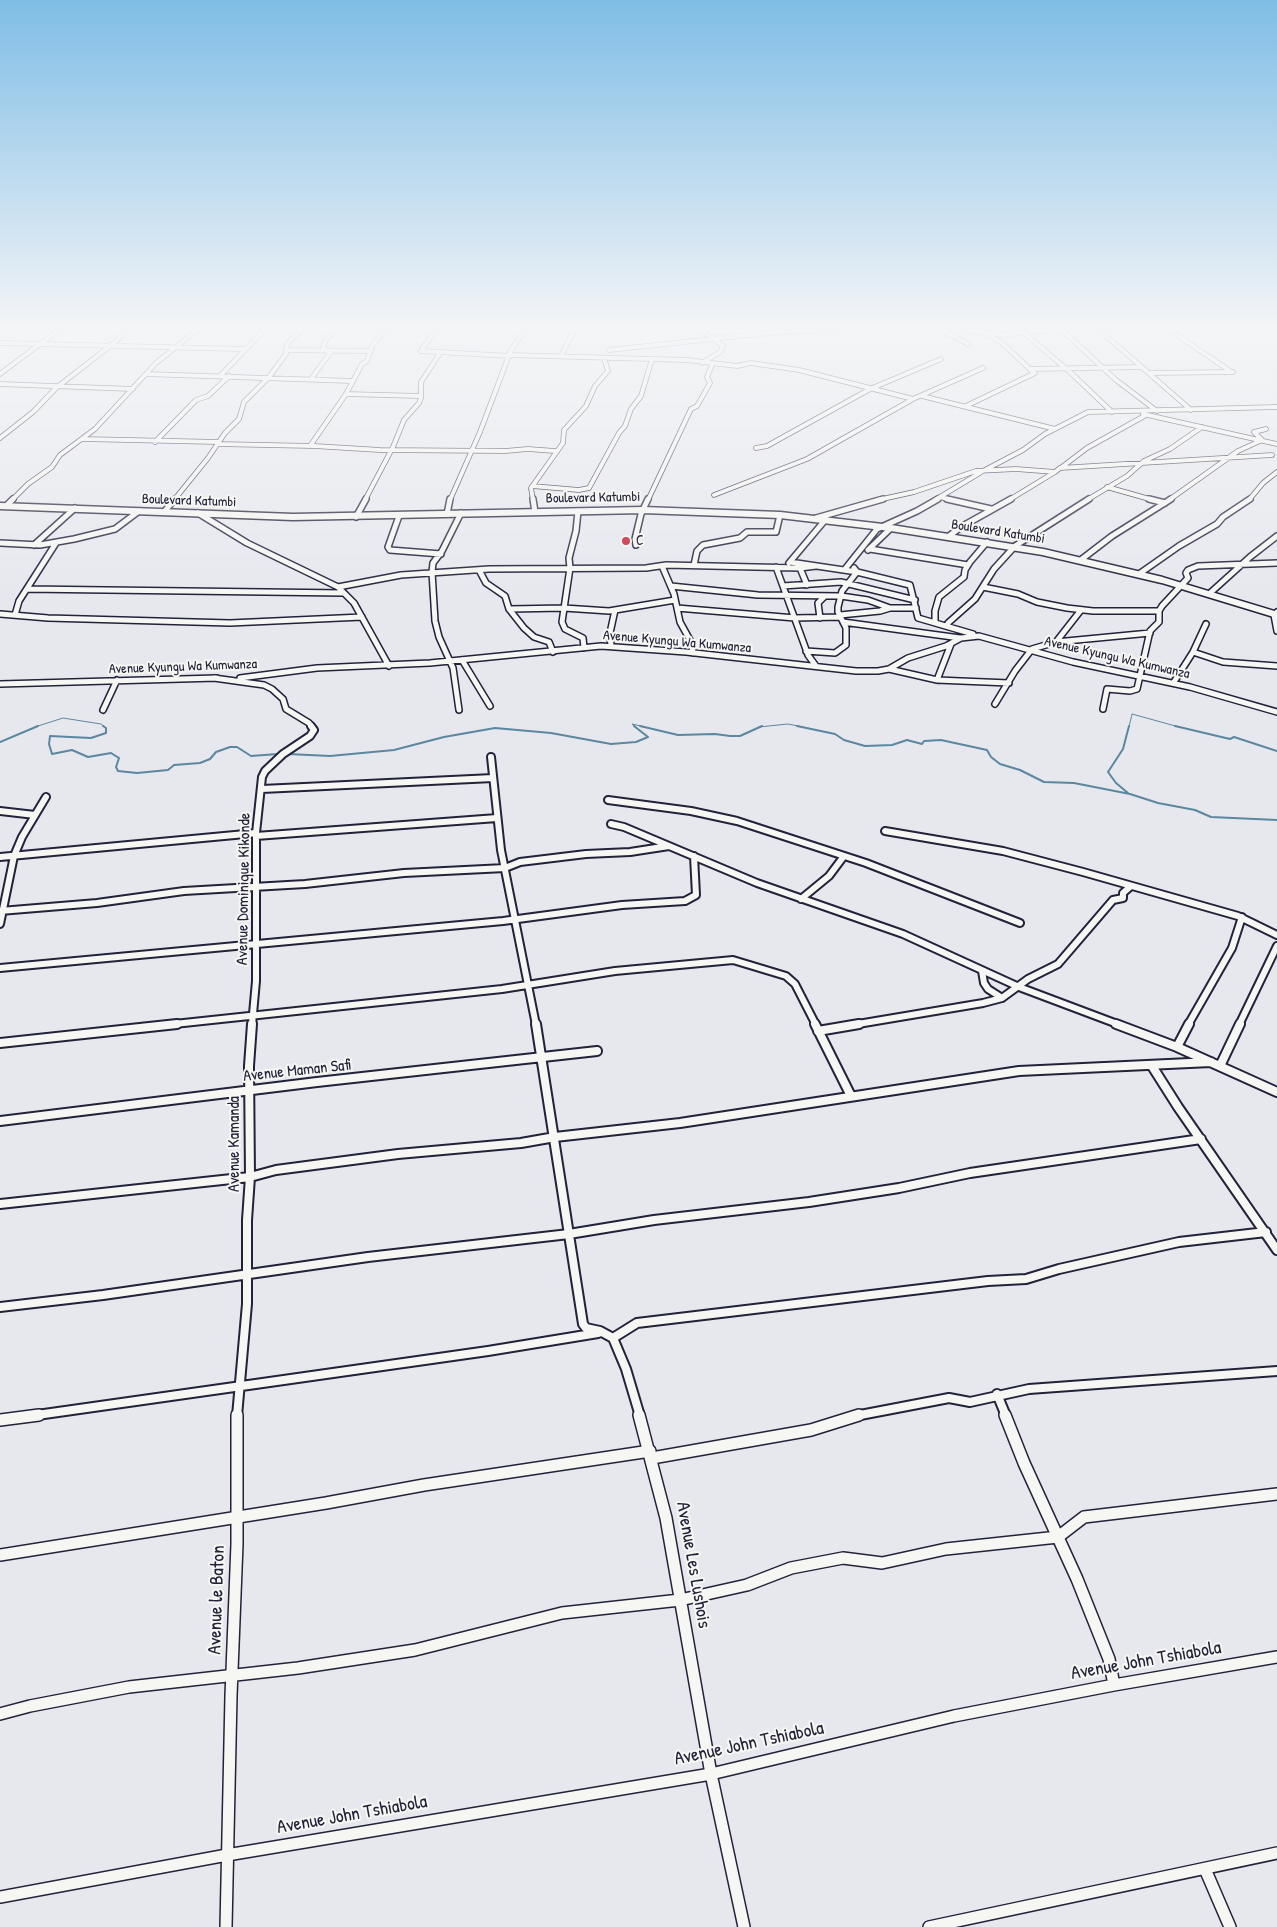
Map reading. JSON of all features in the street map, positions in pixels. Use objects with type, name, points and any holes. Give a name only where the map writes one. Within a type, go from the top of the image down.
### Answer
[{"type":"street","points":[[1,435],[28,416]]},
{"type":"street","points":[[8,506],[28,484],[52,467],[60,455],[83,439],[107,416]]},
{"type":"street","points":[[155,442],[180,416]]},
{"type":"street","points":[[164,512],[241,416]]},
{"type":"street","points":[[310,446],[331,416]]},
{"type":"street","points":[[356,517],[392,450],[404,420],[408,416]]},
{"type":"street","points":[[447,514],[451,494],[486,416]]},
{"type":"street","points":[[535,512],[532,486],[555,451],[563,443],[564,430],[577,416]]},
{"type":"street","points":[[532,486],[579,490],[589,488],[619,433],[625,426],[629,416]]},
{"type":"street","points":[[636,545],[636,532],[643,510],[689,416]]},
{"type":"street","points":[[756,448],[766,446],[822,416]]},
{"type":"street","points":[[714,495],[807,459],[884,416]]},
{"type":"street","points":[[1004,416],[1055,429]]},
{"type":"street","points":[[846,569],[872,534],[882,527],[917,511],[1080,416]]},
{"type":"street","points":[[949,536],[991,509],[1041,482],[1075,459],[1087,448],[1144,416]]},
{"type":"street","points":[[1150,416],[1277,444]]},
{"type":"street","points":[[948,626],[948,623],[975,599],[994,569],[1015,546],[1132,473],[1142,463],[1170,449],[1202,427]]},
{"type":"street","points":[[1262,440],[1254,432],[1266,429]]},
{"type":"street","points":[[83,439],[392,450],[528,449],[555,451]]},
{"type":"street","points":[[1082,559],[1112,536],[1228,458],[1262,440]]},
{"type":"street","points":[[1060,468],[1272,455]]},
{"type":"street","points":[[816,518],[872,501],[914,492],[976,471],[989,469],[1056,472]]},
{"type":"street","points":[[1139,574],[1178,546],[1217,524],[1223,517],[1250,499],[1277,472]]},
{"type":"street","points":[[1108,487],[1165,502]]},
{"type":"street","points":[[940,497],[991,509]]},
{"type":"street","name":"Boulevard Katumbi","points":[[0,506],[356,517],[643,510],[707,511],[816,518],[1015,546],[1082,559],[1180,585],[1276,614]]},
{"type":"street","points":[[34,545],[75,508]]},
{"type":"street","points":[[0,544],[34,545],[56,543],[115,529],[139,511]]},
{"type":"street","points":[[578,511],[576,531],[569,558],[570,568],[563,627],[583,638],[584,648]]},
{"type":"street","points":[[198,513],[247,543],[338,587],[352,599],[389,666]]},
{"type":"street","points":[[459,710],[459,696],[450,661],[437,629],[432,596],[432,572],[433,563],[441,554],[462,513]]},
{"type":"street","points":[[694,565],[697,551],[703,545],[740,538],[747,532],[776,532],[780,515]]},
{"type":"street","points":[[399,516],[388,546],[390,550],[441,554]]},
{"type":"street","points":[[784,567],[826,519]]},
{"type":"street","points":[[857,555],[870,549],[891,528]]},
{"type":"street","points":[[1209,594],[1277,536]]},
{"type":"street","points":[[935,622],[935,611],[939,597],[964,577],[968,565],[987,542]]},
{"type":"street","points":[[15,615],[19,601],[56,543]]},
{"type":"street","points":[[870,549],[968,565]]},
{"type":"street","points":[[790,562],[846,569],[904,582],[912,588],[918,618],[979,636]]},
{"type":"street","points":[[852,563],[857,572]]},
{"type":"street","points":[[1103,709],[1107,689],[1135,691],[1149,635],[1160,622],[1160,610],[1188,578],[1186,571],[1192,567],[1277,563]]},
{"type":"street","points":[[338,587],[392,576],[432,572],[646,568],[694,565],[800,568],[816,566]]},
{"type":"street","points":[[662,566],[671,586],[680,622],[691,642],[693,653]]},
{"type":"street","points":[[776,567],[806,651],[816,666]]},
{"type":"street","points":[[800,568],[807,585]]},
{"type":"street","points":[[479,570],[486,583],[508,600],[510,609],[524,628],[534,637],[549,642],[553,652]]},
{"type":"street","points":[[806,651],[830,654],[843,649],[846,644],[847,635],[838,607],[848,583],[857,572]]},
{"type":"street","points":[[783,586],[838,581],[915,600]]},
{"type":"street","points":[[671,586],[787,596],[841,596],[868,600],[890,608]]},
{"type":"street","points":[[983,587],[1018,594],[1037,602],[1081,610],[1160,610]]},
{"type":"street","points":[[27,589],[344,593]]},
{"type":"street","points":[[820,618],[818,602],[824,596]]},
{"type":"street","points":[[510,609],[564,608],[615,610],[675,600]]},
{"type":"street","points":[[677,608],[795,618],[841,618],[961,638]]},
{"type":"street","points":[[841,618],[890,608],[916,608]]},
{"type":"street","points":[[610,646],[610,633],[615,610]]},
{"type":"street","points":[[1056,642],[1081,610]]},
{"type":"street","points":[[0,614],[54,618],[230,623],[295,622],[362,617]]},
{"type":"street","points":[[1276,614],[1277,630]]},
{"type":"street","points":[[1174,682],[1193,652],[1206,624]]},
{"type":"street","points":[[995,704],[1032,649],[1056,642],[1149,635]]},
{"type":"street","name":"Avenue Kyungu Wa Kumwanza","points":[[0,684],[251,677],[336,667],[389,666],[610,646],[869,671],[888,669],[908,658],[951,644],[961,638],[979,636],[1032,649],[1073,662],[1174,682],[1277,712]]},
{"type":"street","points":[[937,680],[951,644]]},
{"type":"street","points":[[1193,652],[1223,662],[1277,666]]},
{"type":"street","points":[[462,660],[490,706]]},
{"type":"street","points":[[888,669],[937,680],[1009,683]]},
{"type":"street","name":"Avenue Dominique Kikonde","points":[[214,678],[264,685],[272,689],[283,699],[286,709],[309,724],[314,730],[310,736],[283,754],[265,771],[262,777],[256,835],[256,944],[253,1015]]},
{"type":"street","points":[[103,710],[117,680]]},
{"type":"street","points":[[491,757],[497,818],[505,868],[529,984],[584,1324],[590,1330],[603,1332],[613,1338],[637,1323],[988,1281],[1026,1279],[1059,1269],[1179,1242],[1266,1232]]},
{"type":"street","points":[[262,789],[493,778]]},
{"type":"street","points":[[0,924],[14,856],[46,796]]},
{"type":"street","points":[[608,800],[691,811],[737,821],[844,856],[1020,923]]},
{"type":"street","points":[[0,811],[35,814]]},
{"type":"street","points":[[0,857],[256,835],[497,818]]},
{"type":"street","points":[[611,824],[624,827],[757,883],[903,934],[1019,987],[1177,1047],[1277,1092]]},
{"type":"street","points":[[885,831],[1003,851],[1242,918],[1277,935]]},
{"type":"street","points":[[2,911],[97,904],[184,891],[347,880],[404,872],[505,868],[520,862],[586,854],[630,852],[669,846]]},
{"type":"street","points":[[0,968],[515,919],[622,905],[685,901],[696,895],[694,856]]},
{"type":"street","points":[[801,899],[829,876],[844,856]]},
{"type":"street","points":[[818,1031],[983,1003],[1002,998],[1028,979],[1058,964],[1113,900],[1123,898],[1123,893],[1131,886]]},
{"type":"street","points":[[1177,1047],[1232,948],[1242,918]]},
{"type":"street","points":[[1220,1066],[1277,946]]},
{"type":"street","points":[[0,1043],[529,984],[615,971],[733,960],[765,968],[791,980],[795,984],[851,1096]]},
{"type":"street","points":[[982,971],[984,983],[988,989],[1002,998]]},
{"type":"street","name":"Avenue Kamanda","points":[[246,1274],[250,1177],[249,1090],[253,1015]]},
{"type":"street","name":"Avenue Maman Safi","points":[[0,1121],[249,1090],[597,1051]]},
{"type":"street","points":[[0,1204],[250,1177],[276,1170],[363,1158],[460,1147],[521,1144],[555,1137],[680,1122],[1020,1071],[1212,1062]]},
{"type":"street","points":[[1152,1066],[1277,1250]]},
{"type":"street","points":[[0,1308],[417,1251],[569,1234],[654,1220],[808,1202],[900,1188],[970,1173],[1201,1139]]},
{"type":"street","name":"Avenue le Baton","points":[[226,1927],[238,1516],[237,1413],[247,1304],[246,1274]]},
{"type":"street","points":[[0,1420],[488,1351],[603,1332]]},
{"type":"street","name":"Avenue Les Lushois","points":[[613,1338],[626,1369],[651,1454],[666,1518],[711,1774],[744,1927]]},
{"type":"street","points":[[0,1555],[326,1503],[424,1485],[811,1430],[857,1415],[949,1398],[970,1402],[997,1394],[1063,1386],[1277,1370]]},
{"type":"street","points":[[997,1394],[1024,1463],[1058,1537],[1109,1659],[1114,1684]]},
{"type":"street","points":[[0,1714],[30,1706],[129,1688],[298,1668],[415,1650],[562,1613],[680,1600],[747,1585],[790,1568],[844,1558],[882,1563],[946,1549],[1058,1537],[1084,1517],[1140,1508],[1277,1494]]},
{"type":"street","name":"Avenue John Tshiabola","points":[[0,1897],[227,1855],[711,1774],[954,1716],[1032,1702],[1114,1684],[1277,1657]]},
{"type":"street","points":[[929,1927],[1277,1853]]},
{"type":"street","points":[[1205,1868],[1230,1927]]},
{"type":"waterway","points":[[1129,727],[1132,714],[1178,727]]},
{"type":"waterway","points":[[38,726],[63,718],[101,724],[105,727]]},
{"type":"waterway","points":[[636,727],[632,724],[645,727]]},
{"type":"waterway","points":[[760,727],[788,724],[803,727]]},
{"type":"waterway","points":[[0,742],[38,726]]},
{"type":"waterway","points":[[103,726],[106,728],[106,733],[91,738],[50,736],[49,744],[52,754],[72,750],[88,757],[111,753],[119,758],[116,767],[118,771],[137,773],[168,770],[174,765],[200,763],[210,759],[216,752],[230,747],[237,747],[251,756],[278,754]]},
{"type":"waterway","points":[[288,754],[330,756],[394,750],[444,737],[495,728],[551,733],[611,744],[636,742],[648,737],[634,726]]},
{"type":"waterway","points":[[640,726],[678,735],[715,734],[730,736],[740,736],[760,727]]},
{"type":"waterway","points":[[797,726],[835,734],[844,740],[865,746],[892,745],[907,740],[922,744],[924,741],[941,740],[987,750],[991,757],[1000,764],[1020,770],[1044,782],[1074,783],[1130,794],[1158,803],[1195,810],[1211,817],[1277,820]]},
{"type":"waterway","points":[[1128,793],[1116,783],[1108,772],[1123,749],[1129,726]]},
{"type":"waterway","points":[[1178,727],[1230,739],[1234,737],[1277,751]]},
{"type":"place","name":"C","points":[[626,541]]}]
